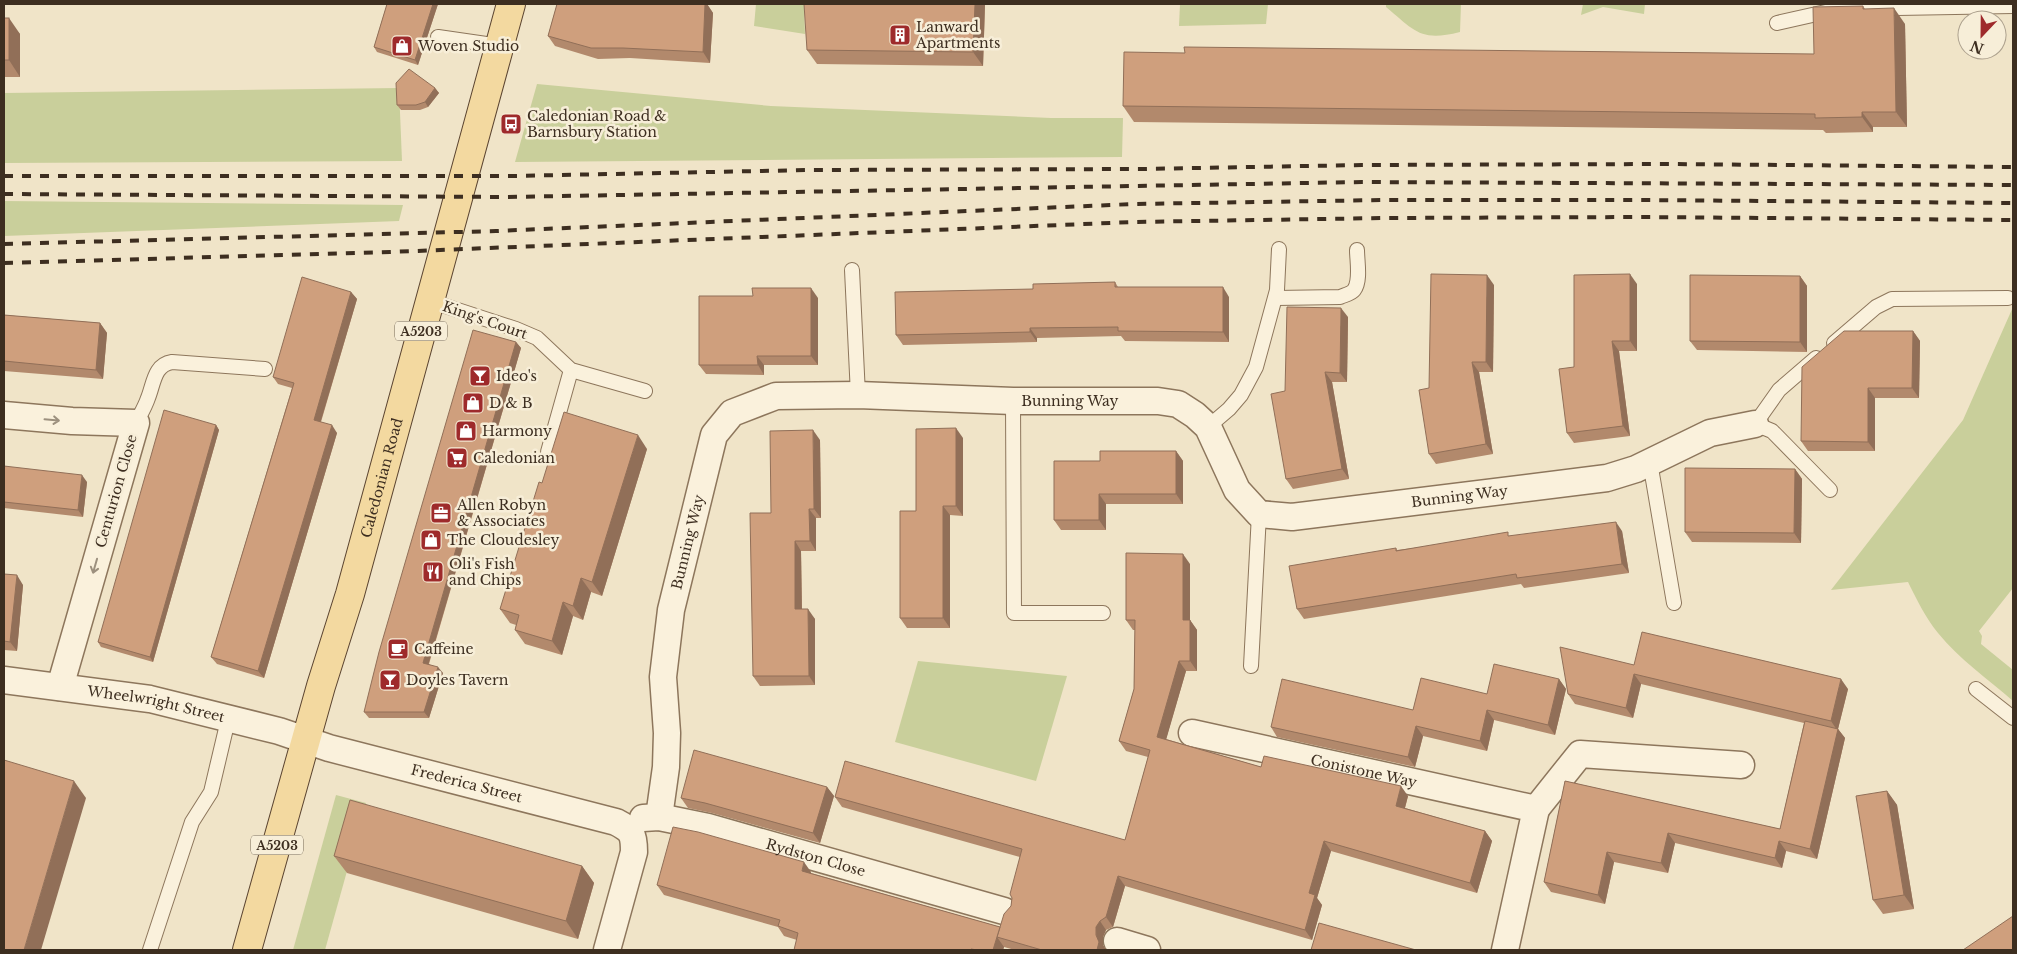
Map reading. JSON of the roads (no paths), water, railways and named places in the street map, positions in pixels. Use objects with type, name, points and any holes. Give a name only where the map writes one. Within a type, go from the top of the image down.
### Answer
[{"type":"main road","name":"Caledonian Road","points":[[247,950],[306,740],[350,594],[511,4]]},
{"type":"street","name":"Bunning Way","points":[[660,817],[666,768],[667,733],[663,677],[671,610],[714,435],[732,414],[776,396],[858,395],[1013,400],[1158,400],[1178,404],[1195,415],[1208,427],[1237,490],[1259,514],[1292,517],[1607,478],[1636,469],[1710,433],[1755,424]]},
{"type":"street","name":"Centurion Close","points":[[4,415],[72,421],[136,423],[60,687]]},
{"type":"street","name":"Wheelwright Street","points":[[4,680],[150,699],[228,720],[279,731],[306,740]]},
{"type":"street","name":"Conistone Way","points":[[1192,733],[1536,809]]},
{"type":"street","name":"Frederica Street","points":[[306,740],[616,822],[627,828]]},
{"type":"street","points":[[1505,950],[1536,809],[1580,754],[1740,765]]},
{"type":"street","name":"Rydston Close","points":[[627,828],[641,818],[660,817],[708,828],[1004,911]]},
{"type":"street","points":[[607,950],[634,852],[634,837],[627,828]]},
{"type":"street","points":[[1117,942],[1147,950]]},
{"type":"lane","points":[[1777,22],[1839,9],[2013,6]]},
{"type":"lane","points":[[438,37],[500,46]]},
{"type":"lane","points":[[1208,427],[1229,409],[1241,395],[1256,367],[1276,298],[1279,249]]},
{"type":"lane","points":[[1276,298],[1340,297],[1349,294],[1355,290],[1357,281],[1357,250]]},
{"type":"lane","points":[[852,270],[858,395]]},
{"type":"lane","points":[[1830,490],[1772,431],[1755,424],[1779,390],[1884,301],[1892,299],[2008,298]]},
{"type":"lane","name":"King's Court","points":[[430,301],[516,329],[537,338],[571,370],[645,391]]},
{"type":"lane","points":[[136,423],[149,398],[157,372],[164,364],[172,362],[265,369]]},
{"type":"lane","points":[[548,452],[571,370]]},
{"type":"lane","points":[[1013,400],[1014,613],[1103,613]]},
{"type":"lane","points":[[1650,462],[1674,603]]},
{"type":"lane","points":[[1251,666],[1259,514]]},
{"type":"lane","points":[[1976,688],[2013,718]]},
{"type":"lane","points":[[150,950],[192,822],[211,792],[228,720]]},
{"type":"railway","points":[[4,176],[511,176],[810,170],[1141,169],[1362,165],[1667,164],[2013,167]]},
{"type":"railway","points":[[4,194],[506,197],[1362,182],[2013,185]]},
{"type":"railway","points":[[4,244],[496,231],[1134,204],[1384,200],[2013,203]]},
{"type":"railway","points":[[4,263],[390,252],[1134,222],[1384,218],[1643,217],[2013,220]]},
{"type":"place","name":"Lanward Apartments","points":[[900,35]]},
{"type":"place","name":"Woven Studio","points":[[402,46]]},
{"type":"place","name":"Caledonian Road & Barnsbury Station","points":[[511,124]]},
{"type":"place","name":"Ideo's","points":[[480,376]]},
{"type":"place","name":"D & B","points":[[473,403]]},
{"type":"place","name":"Harmony","points":[[466,431]]},
{"type":"place","name":"Caledonian","points":[[457,458]]},
{"type":"place","name":"Allen Robyn & Associates","points":[[441,513]]},
{"type":"place","name":"The Cloudesley","points":[[431,540]]},
{"type":"place","name":"Oli's Fish and Chips","points":[[433,572]]},
{"type":"place","name":"Caffeine","points":[[398,649]]},
{"type":"place","name":"Doyles Tavern","points":[[390,680]]}]
